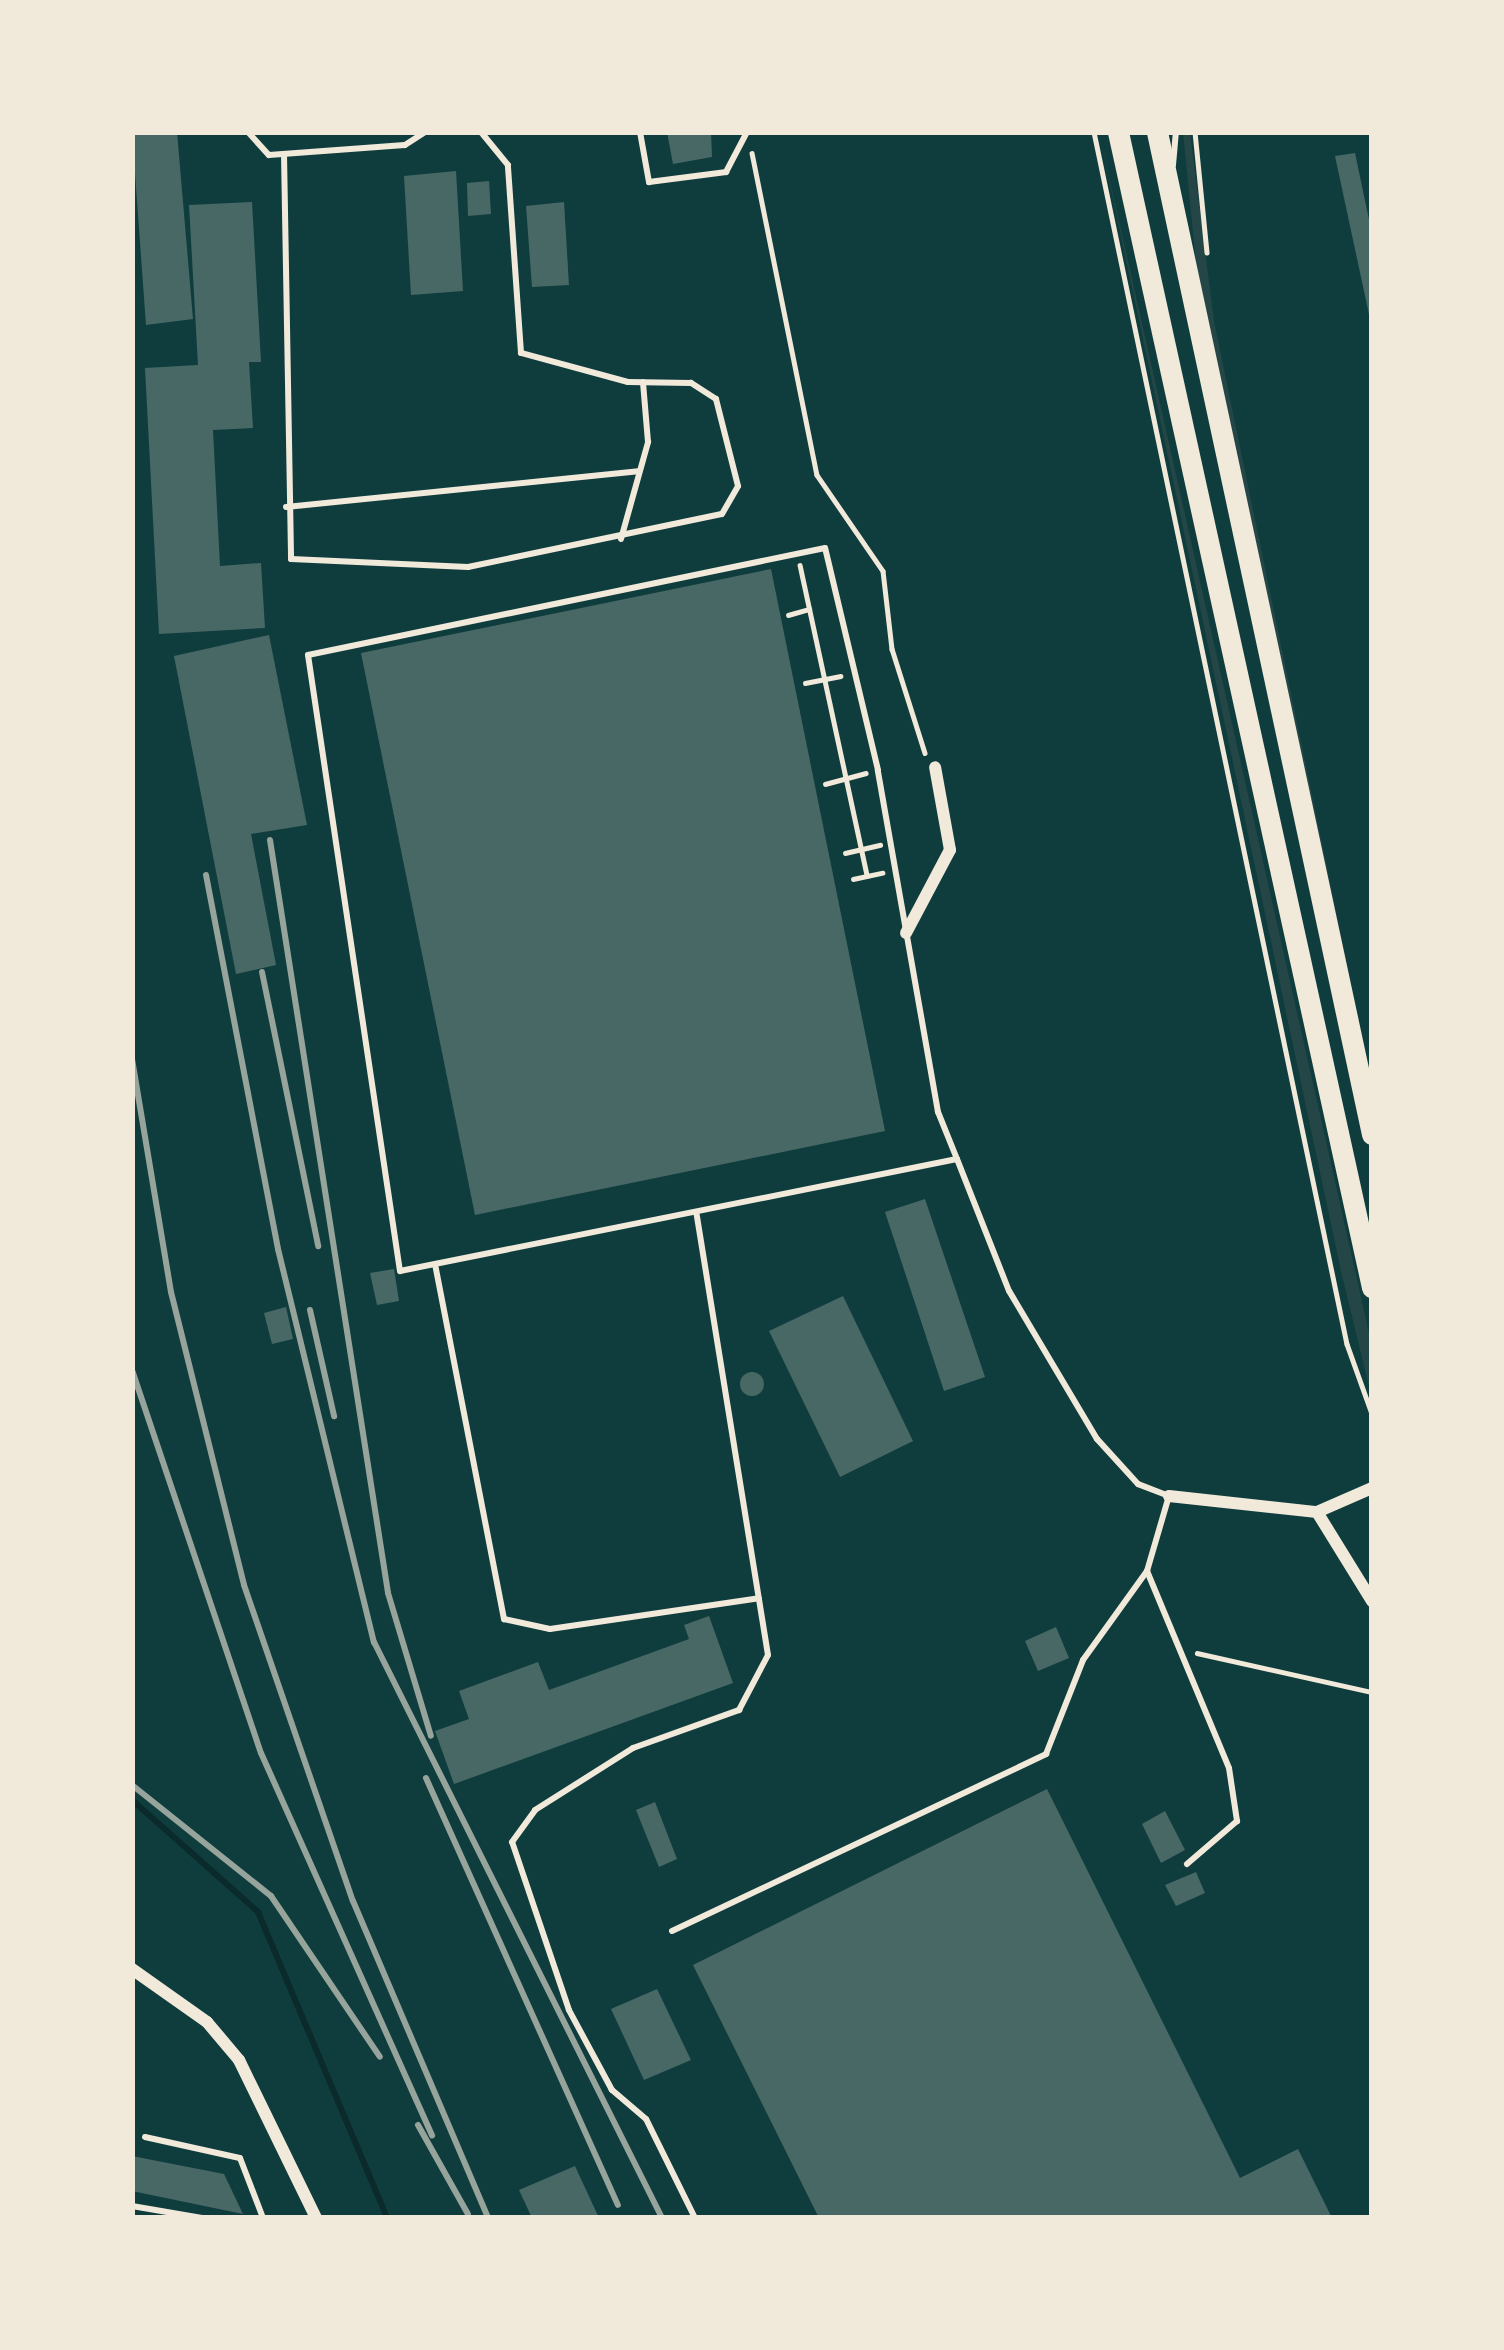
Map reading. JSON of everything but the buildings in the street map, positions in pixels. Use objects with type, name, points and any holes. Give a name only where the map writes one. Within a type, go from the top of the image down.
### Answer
[{"type":"highway","points":[[1118,132],[1372,1287]]},
{"type":"highway","points":[[1157,132],[1372,1134]]},
{"type":"street","points":[[906,933],[950,850],[935,767]]},
{"type":"street","points":[[1169,1496],[1317,1512],[1372,1488]]},
{"type":"street","points":[[1317,1512],[1372,1601]]},
{"type":"street","points":[[137,1970],[239,2060],[316,2218]]},
{"type":"lane","points":[[248,132],[269,155],[405,145],[425,132]]},
{"type":"lane","points":[[284,154],[286,507],[291,559],[468,567],[621,539],[722,514],[738,486],[716,399],[691,383],[643,382],[521,353],[508,165],[481,132]]},
{"type":"lane","points":[[640,132],[649,182],[726,172],[748,132]]},
{"type":"lane","points":[[1168,186],[1176,132]]},
{"type":"lane","points":[[621,539],[638,471],[643,382]]},
{"type":"lane","points":[[286,507],[638,471]]},
{"type":"lane","points":[[672,1931],[1046,1754],[1083,1660],[1147,1570],[1169,1496],[1138,1484],[1097,1439],[1009,1291],[957,1159],[906,933],[878,770],[825,548],[308,655],[400,1271],[697,1215],[957,1159]]},
{"type":"lane","points":[[695,2218],[646,2119],[612,2090],[569,2010],[512,1842],[535,1810],[633,1748],[739,1711],[768,1655],[697,1215]]},
{"type":"lane","points":[[435,1264],[504,1619],[550,1629],[759,1598]]},
{"type":"lane","points":[[1147,1570],[1229,1768],[1237,1821],[1187,1864]]},
{"type":"lane","points":[[145,2137],[240,2158],[263,2218]]},
{"type":"lane","points":[[132,2206],[202,2218]]},
{"type":"path","points":[[748,132],[817,475],[883,571],[892,649],[935,767]]},
{"type":"path","points":[[1094,132],[1347,1344],[1372,1414]]},
{"type":"path","points":[[797,552],[867,876]]},
{"type":"path","points":[[788,615],[809,609]]},
{"type":"path","points":[[805,683],[855,673]]},
{"type":"path","points":[[825,784],[878,770]]},
{"type":"path","points":[[845,853],[891,843]]},
{"type":"path","points":[[853,879],[896,870]]},
{"type":"path","points":[[1180,1649],[1372,1692]]},
{"type":"shaded area","points":[[1099,132],[1372,1346],[1372,1399],[1341,1271]]},
{"type":"shaded area","points":[[1183,132],[1190,132],[1214,321],[1372,1086],[1196,263]]},
{"type":"waterway","points":[[132,1800],[258,1912],[387,2218]]},
{"type":"railway","points":[[270,840],[388,1593],[431,1736]]},
{"type":"railway","points":[[206,875],[278,1249],[374,1642],[662,2218]]},
{"type":"railway","points":[[262,972],[318,1246]]},
{"type":"railway","points":[[132,1059],[171,1292],[244,1585],[353,1901],[488,2218]]},
{"type":"railway","points":[[310,1310],[334,1416]]},
{"type":"railway","points":[[132,1370],[261,1753],[432,2136]]},
{"type":"railway","points":[[426,1778],[618,2205]]},
{"type":"railway","points":[[132,1785],[271,1896],[380,2057]]},
{"type":"railway","points":[[418,2125],[468,2214]]}]
